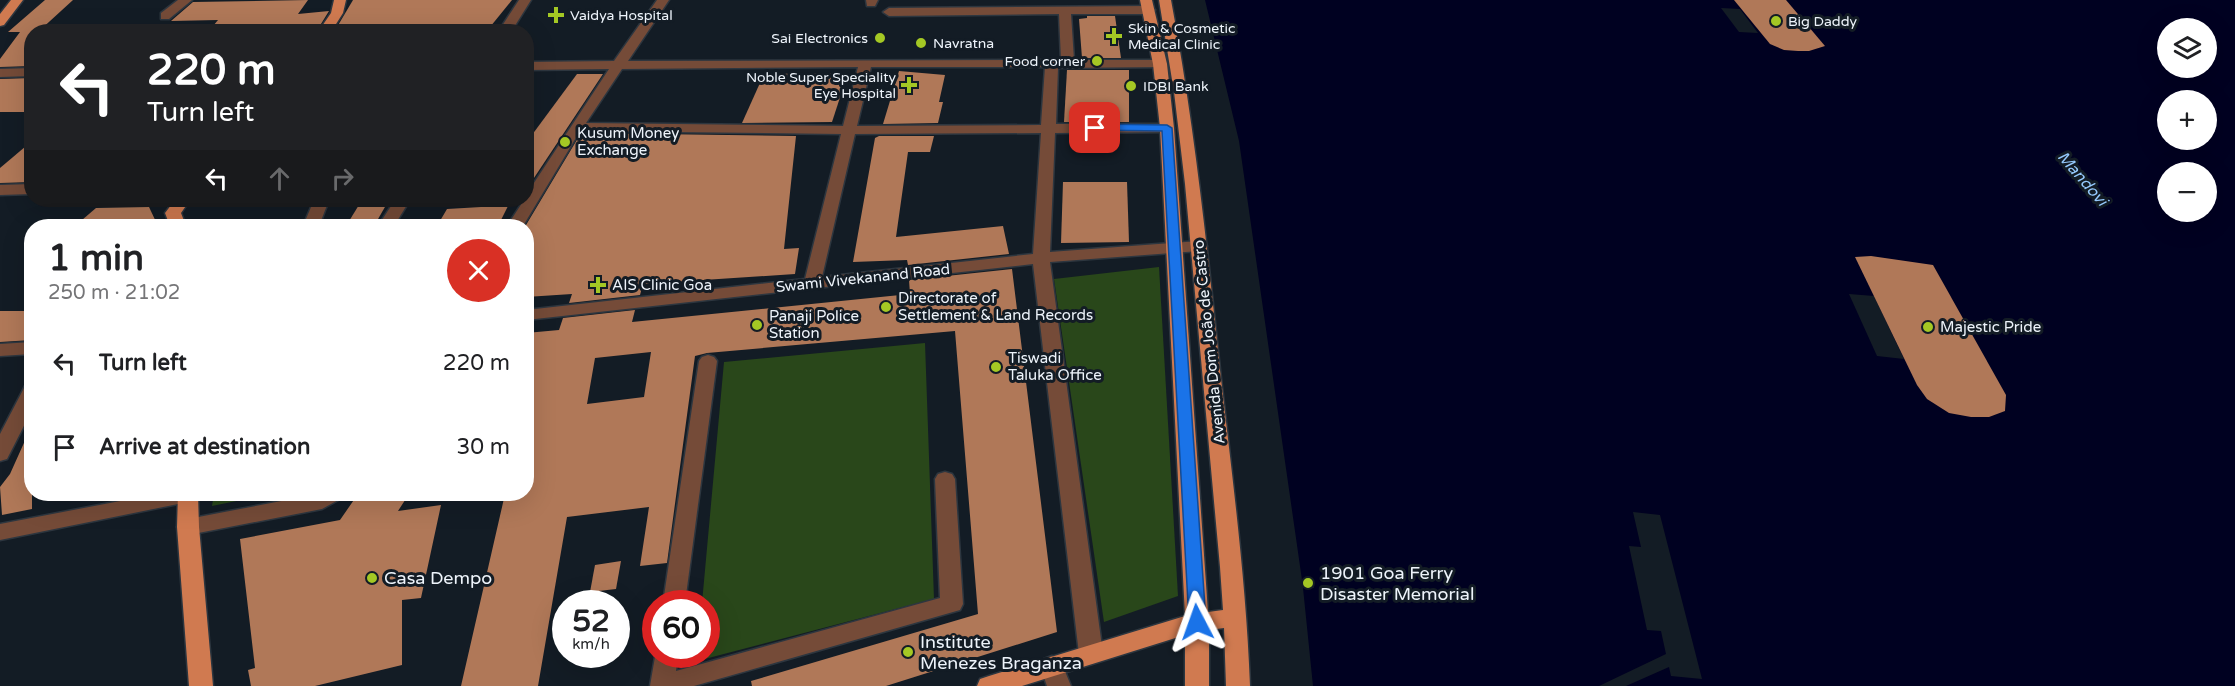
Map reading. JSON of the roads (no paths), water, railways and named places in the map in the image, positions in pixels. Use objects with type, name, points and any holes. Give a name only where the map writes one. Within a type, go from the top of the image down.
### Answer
[{"type":"main road","points":[[0,22],[16,0]]},
{"type":"main road","points":[[331,24],[341,4],[340,0]]},
{"type":"main road","name":"Avenida Dom João de Castro","points":[[1153,3],[1167,128],[1197,622],[1197,686]]},
{"type":"main road","name":"Avenida Dom João de Castro","points":[[1153,3],[1178,68],[1199,246],[1236,618],[1238,686]]},
{"type":"main road","points":[[188,501],[188,527],[201,686]]},
{"type":"main road","points":[[988,686],[1055,676],[1091,654],[1197,622],[1236,618]]},
{"type":"street","points":[[165,16],[186,0]]},
{"type":"street","points":[[509,24],[525,0]]},
{"type":"street","points":[[534,195],[576,127],[663,0]]},
{"type":"street","points":[[889,12],[1065,11],[1153,3]]},
{"type":"street","points":[[1065,11],[1060,63],[1047,127],[1041,258],[1091,654]]},
{"type":"street","points":[[812,283],[865,64]]},
{"type":"street","points":[[534,66],[1160,64]]},
{"type":"street","points":[[0,73],[24,72]]},
{"type":"street","points":[[576,127],[850,130],[1167,128]]},
{"type":"street","points":[[0,190],[24,189]]},
{"type":"street","name":"Swami Vivekanand Road","points":[[534,314],[1041,258],[1173,250],[1199,246]]},
{"type":"street","points":[[0,350],[24,348]]},
{"type":"street","points":[[676,590],[708,361]]},
{"type":"street","points":[[0,454],[24,406]]},
{"type":"street","points":[[664,668],[662,685],[702,680],[952,604],[945,479]]},
{"type":"street","points":[[0,532],[153,501]]},
{"type":"street","points":[[188,527],[322,501]]},
{"type":"water","name":"Mandovi","points":[[1205,0],[2235,0],[2235,686],[1313,686],[1303,588],[1314,588],[1313,581],[1302,580],[1239,141]]},
{"type":"place","name":"Vaidya Hospital","points":[[556,15]]},
{"type":"place","name":"Big Daddy","points":[[1776,21]]},
{"type":"place","name":"Skin & Cosmetic Medical Clinic","points":[[1114,36]]},
{"type":"place","name":"Sai Electronics","points":[[880,38]]},
{"type":"place","name":"Navratna","points":[[921,43]]},
{"type":"place","name":"Food corner","points":[[1097,61]]},
{"type":"place","name":"Noble Super Speciality Eye Hospital","points":[[909,85]]},
{"type":"place","name":"IDBI Bank","points":[[1131,86]]},
{"type":"place","name":"Kusum Money Exchange","points":[[565,142]]},
{"type":"place","name":"AIS Clinic Goa","points":[[598,285]]},
{"type":"place","name":"Directorate of Settlement & Land Records","points":[[886,307]]},
{"type":"place","name":"Panaji Police Station","points":[[757,325]]},
{"type":"place","name":"Majestic Pride","points":[[1928,327]]},
{"type":"place","name":"Tiswadi Taluka Office","points":[[996,367]]},
{"type":"place","name":"Casa Dempo","points":[[372,578]]},
{"type":"place","name":"1901 Goa Ferry Disaster Memorial","points":[[1308,583]]},
{"type":"place","name":"Institute Menezes Braganza","points":[[908,652]]}]
